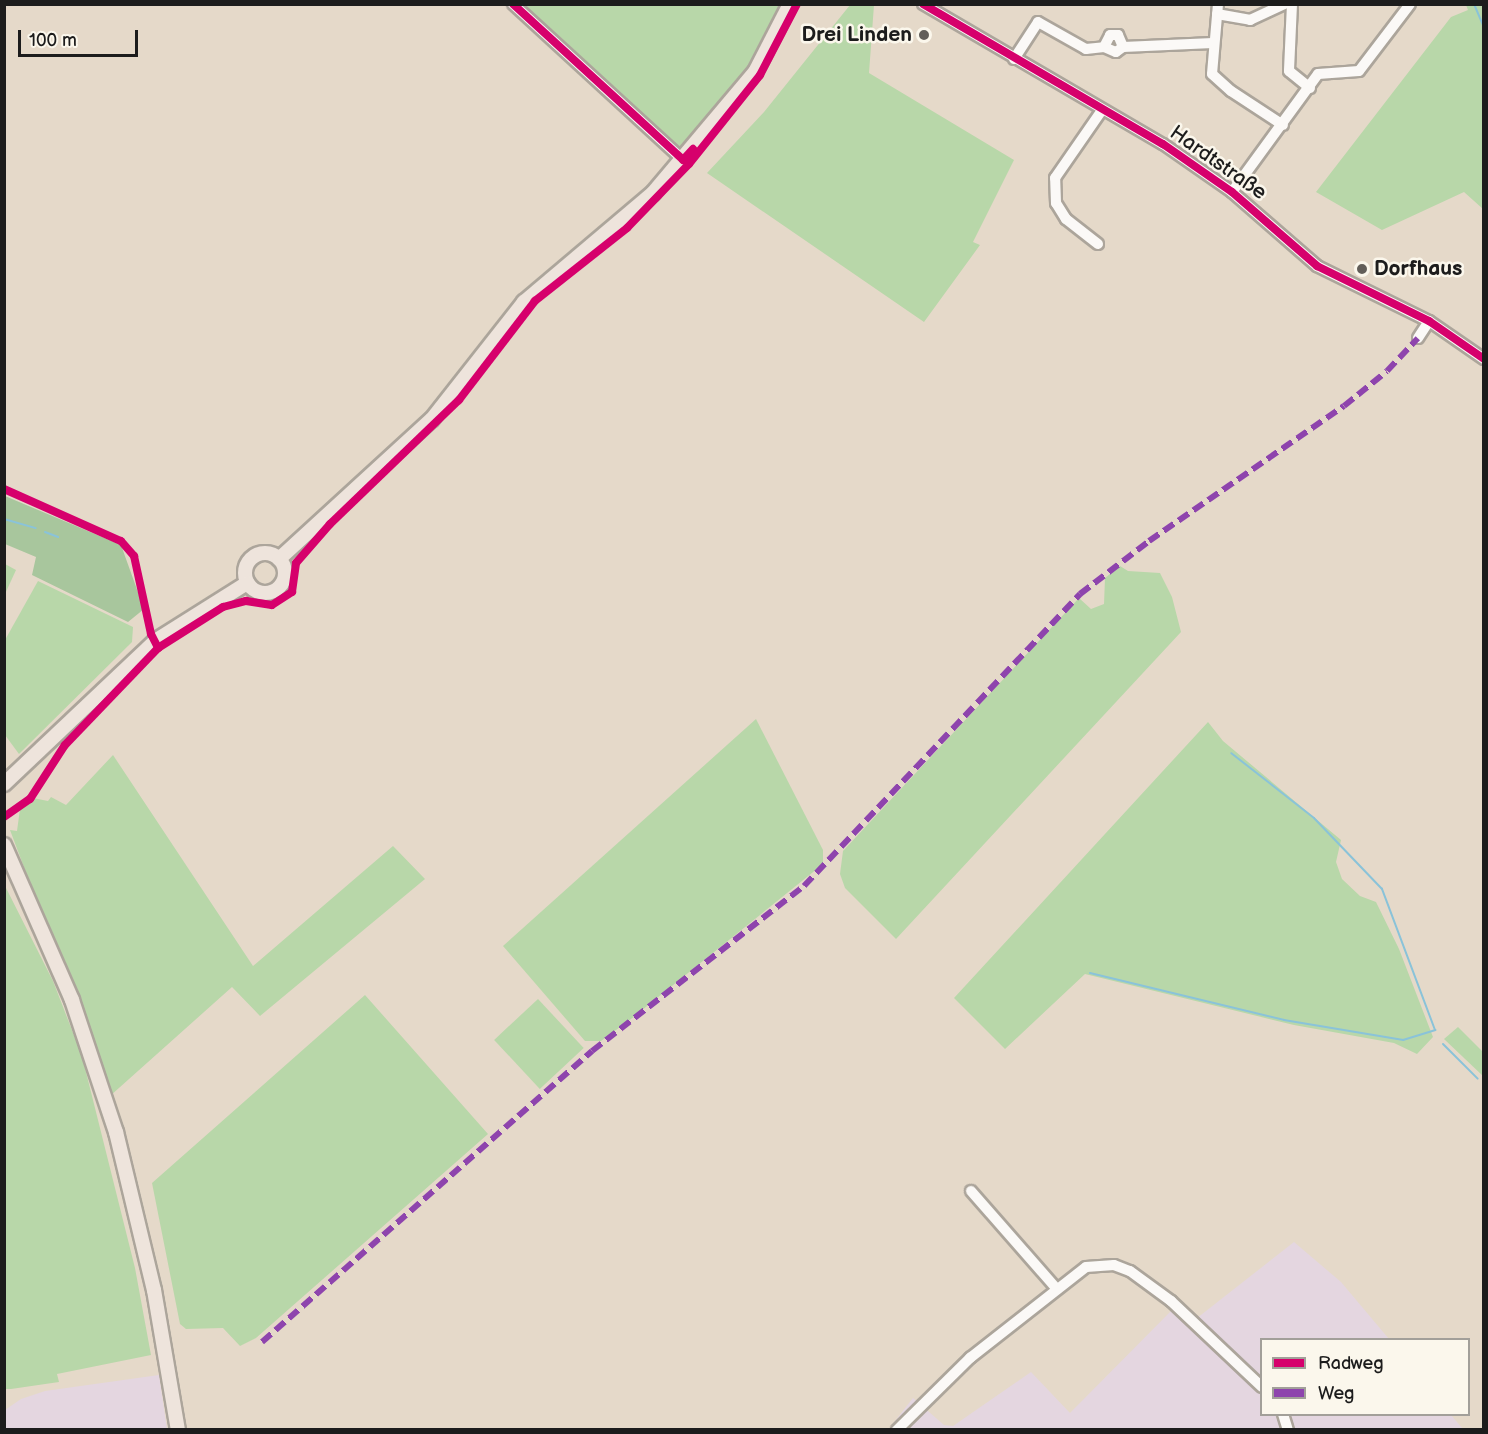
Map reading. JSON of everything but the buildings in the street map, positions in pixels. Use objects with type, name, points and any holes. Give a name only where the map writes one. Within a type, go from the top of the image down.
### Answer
[{"type":"main road","points":[[279,559],[432,419],[471,374],[524,302],[618,227],[683,160],[755,72],[790,4]]},
{"type":"main road","points":[[263,553],[279,559],[285,573],[279,587],[265,593],[247,583],[245,570],[252,558],[263,553]]},
{"type":"main road","points":[[7,785],[155,641],[247,583]]},
{"type":"main road","points":[[4,845],[72,1000],[116,1132],[154,1290],[178,1430]]},
{"type":"street","points":[[513,4],[683,160]]},
{"type":"street","name":"Hardtstraße","points":[[923,4],[1163,144],[1232,192],[1325,271],[1429,321],[1484,359]]},
{"type":"street","points":[[1283,125],[1231,91],[1212,74],[1213,43],[1218,9],[1250,20],[1285,4]]},
{"type":"street","points":[[1292,4],[1289,71],[1310,88]]},
{"type":"street","points":[[1232,192],[1318,75],[1359,71],[1410,4]]},
{"type":"street","points":[[1014,58],[1038,22],[1086,49],[1104,47],[1116,52],[1123,47],[1213,43]]},
{"type":"street","points":[[1098,244],[1066,219],[1056,203],[1055,178],[1102,110]]},
{"type":"street","points":[[1418,338],[1429,321]]},
{"type":"street","points":[[971,1191],[1055,1287]]},
{"type":"street","points":[[897,1430],[918,1406],[1055,1287],[1086,1267],[1114,1265],[1150,1285],[1260,1385]]},
{"type":"shaded area","points":[[1294,1242],[1341,1282],[1388,1338],[1260,1338],[1260,1416],[1452,1416],[1463,1429],[888,1430],[913,1398],[944,1425],[953,1426],[1031,1372],[1070,1413],[1173,1309],[1192,1322]]},
{"type":"shaded area","points":[[159,1375],[167,1429],[5,1429],[5,1410],[21,1399],[45,1391]]},
{"type":"green space","points":[[518,5],[784,5],[750,71],[690,147],[680,148]]},
{"type":"green space","points":[[850,5],[874,5],[869,73],[1014,160],[973,242],[980,245],[924,322],[707,173],[764,112]]},
{"type":"green space","points":[[1466,5],[1483,5],[1483,209],[1464,192],[1382,230],[1316,192],[1451,17],[1468,10]]},
{"type":"green space","points":[[5,496],[121,545],[144,609],[128,622],[32,575],[36,557],[5,544]]},
{"type":"green space","points":[[5,564],[16,570],[5,594]]},
{"type":"green space","points":[[1120,566],[1128,571],[1160,573],[1172,597],[1181,632],[896,939],[845,888],[840,874],[843,851],[1079,598],[1091,609],[1104,604],[1105,578]]},
{"type":"green space","points":[[38,581],[133,627],[132,642],[19,754],[5,735],[5,640]]},
{"type":"green space","points":[[756,719],[823,850],[823,864],[631,1019],[601,1041],[585,1041],[503,946]]},
{"type":"green space","points":[[1208,722],[1223,741],[1341,840],[1336,862],[1342,879],[1360,896],[1376,902],[1399,949],[1433,1037],[1417,1054],[1394,1043],[1294,1025],[1085,974],[1005,1049],[954,998]]},
{"type":"green space","points":[[113,755],[253,966],[393,846],[425,879],[260,1016],[232,987],[110,1096],[10,830],[17,831],[20,809],[33,798],[48,801],[51,797],[66,805]]},
{"type":"green space","points":[[4,884],[53,981],[82,1056],[135,1268],[151,1355],[57,1374],[59,1382],[11,1389],[4,1389]]},
{"type":"green space","points":[[365,995],[488,1134],[256,1338],[240,1346],[223,1328],[186,1329],[180,1324],[152,1183]]},
{"type":"green space","points":[[538,999],[584,1048],[540,1089],[494,1040]]},
{"type":"green space","points":[[1458,1027],[1483,1052],[1483,1076],[1444,1039]]},
{"type":"waterway","points":[[1474,4],[1484,28]]},
{"type":"waterway","points":[[4,519],[36,528]]},
{"type":"waterway","points":[[45,532],[58,537]]},
{"type":"waterway","points":[[1090,973],[1284,1020],[1403,1040],[1435,1030],[1382,889],[1314,818],[1231,753]]},
{"type":"waterway","points":[[1443,1044],[1478,1079]]},
{"type":"marked path","points":[[262,1342],[592,1051],[804,886],[1080,594],[1149,541],[1344,406],[1387,371],[1418,338]]},
{"type":"cycle path","points":[[513,4],[683,160],[693,149]]},
{"type":"cycle path","points":[[4,817],[30,799],[65,745],[158,648],[223,607],[246,601],[272,605],[292,592],[296,563],[330,524],[459,400],[535,301],[627,228],[689,164],[760,75],[797,4]]},
{"type":"cycle path","points":[[923,4],[1163,144],[1232,192],[1317,266],[1429,321],[1484,359]]},
{"type":"cycle path","points":[[4,489],[121,541],[134,556],[151,634],[158,648]]},
{"type":"place","name":"Drei Linden","points":[[924,35]]},
{"type":"place","name":"Dorfhaus","points":[[1362,269]]}]
